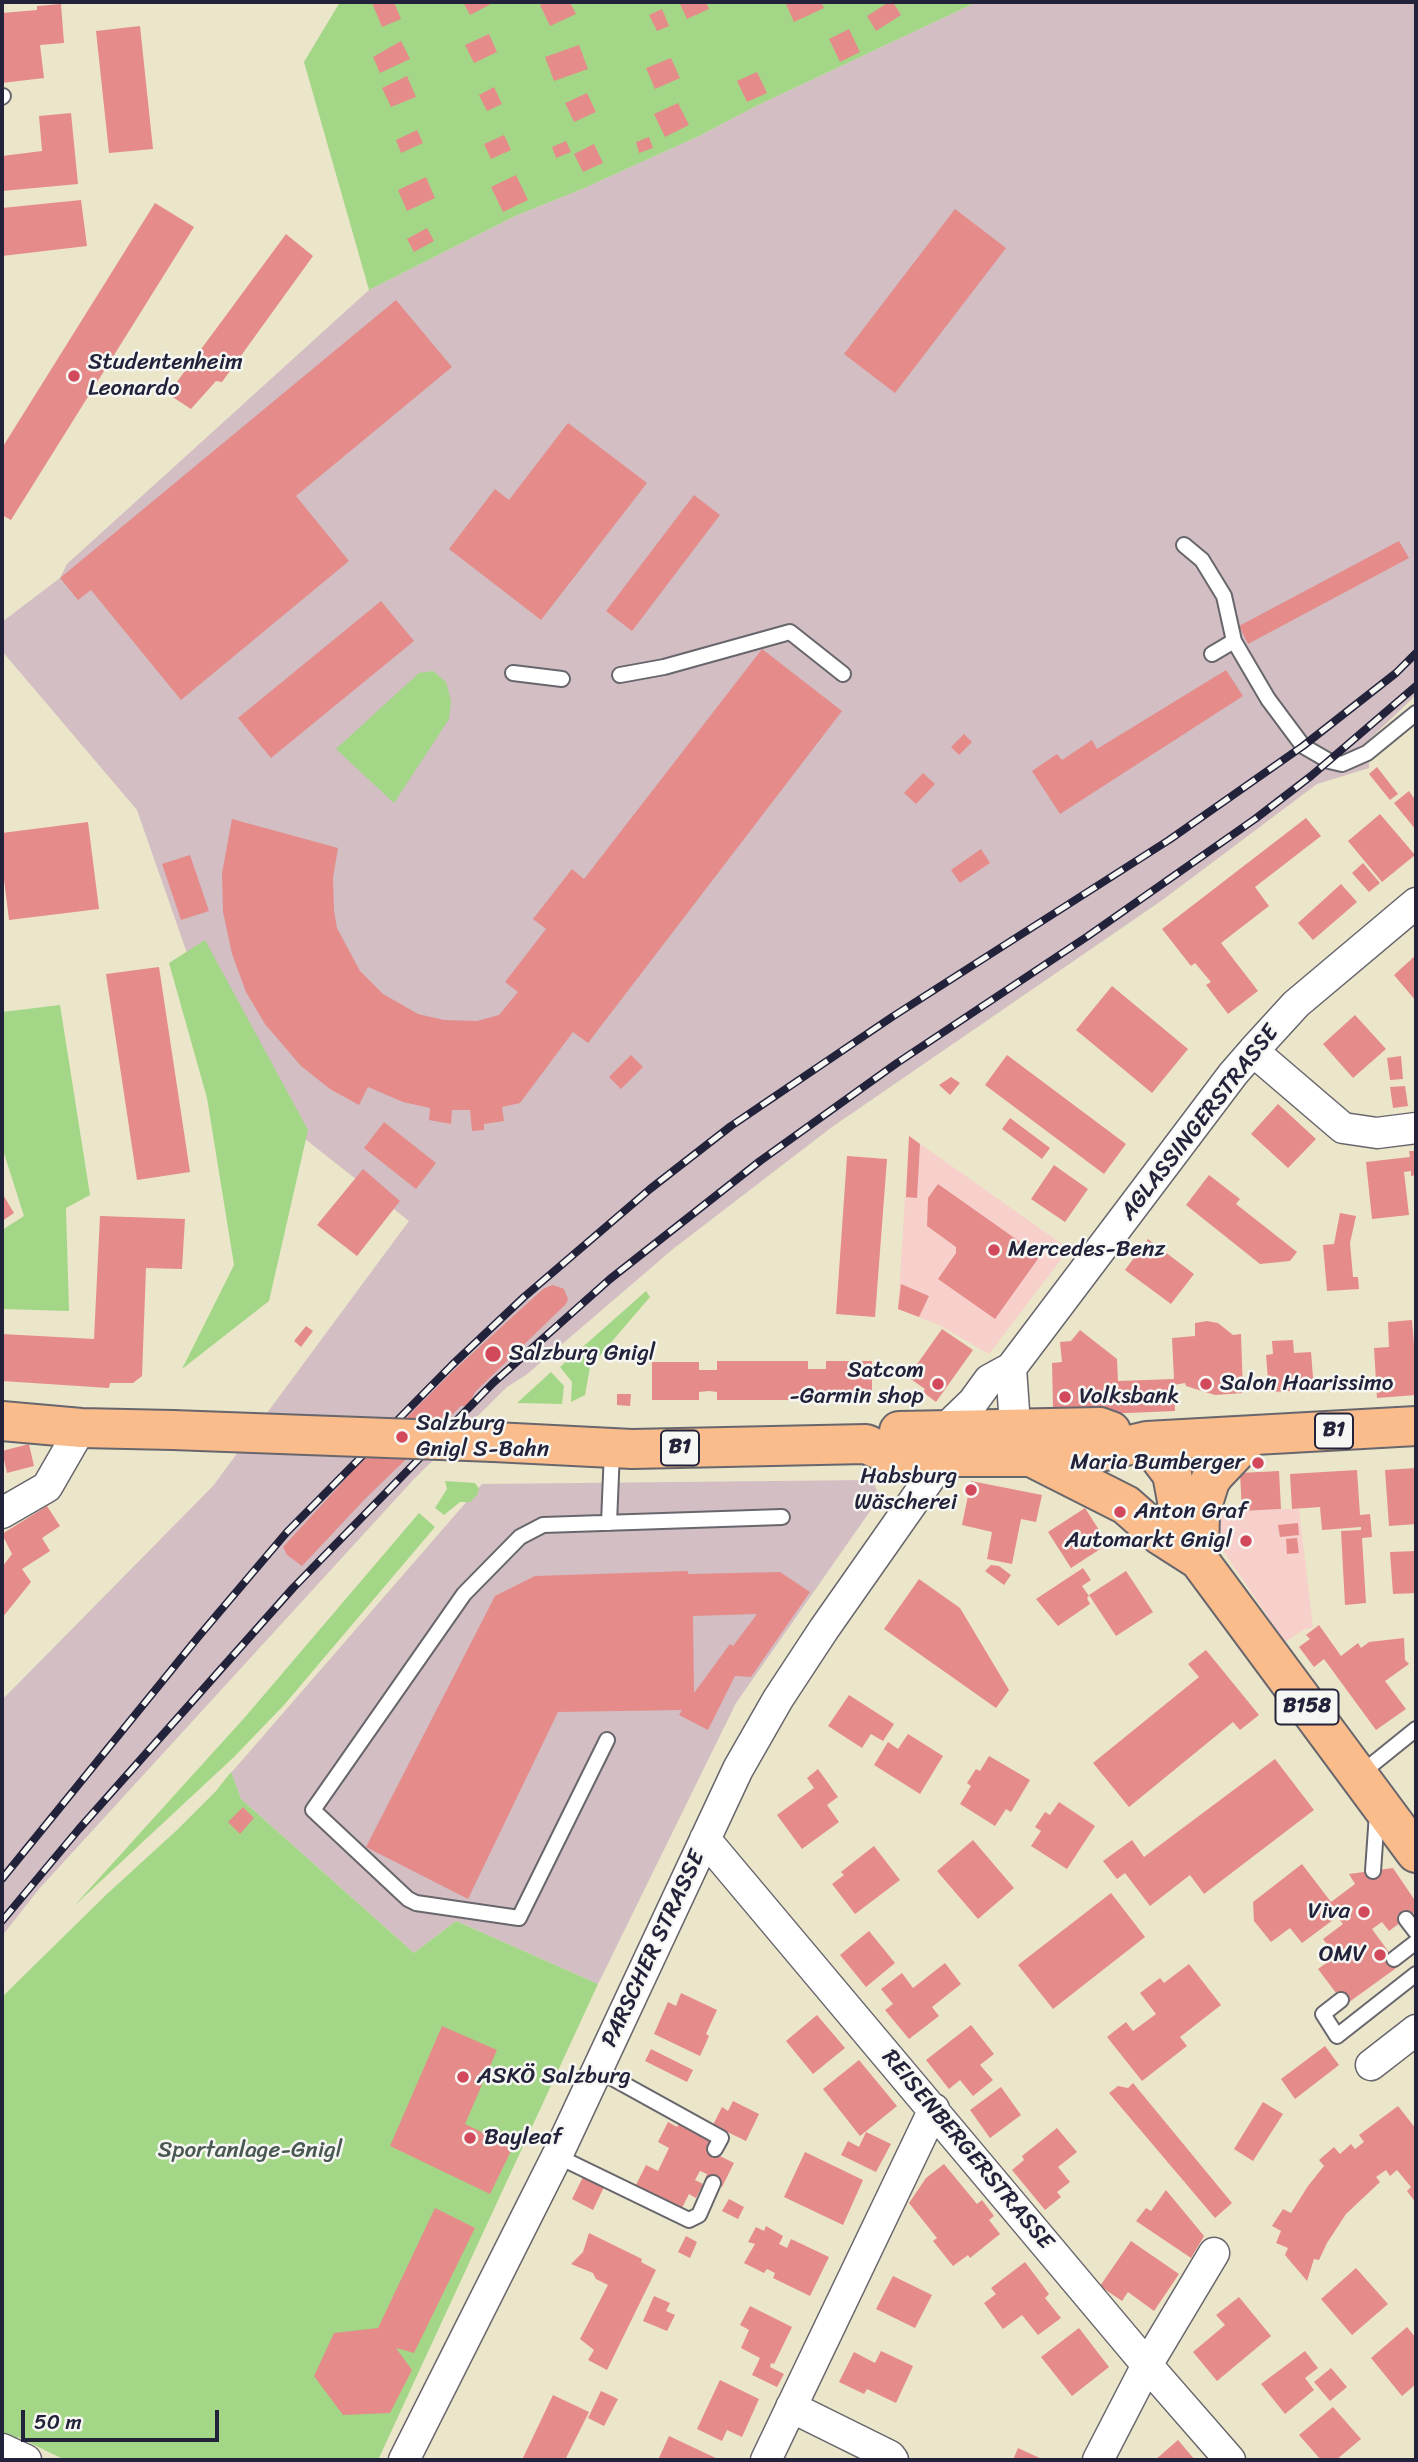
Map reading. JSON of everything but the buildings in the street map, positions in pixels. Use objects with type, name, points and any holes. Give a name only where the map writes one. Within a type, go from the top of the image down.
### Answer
[{"type":"main road","name":"B1","points":[[2,1421],[81,1427],[402,1437],[612,1448],[866,1444],[895,1457],[937,1443],[1025,1443],[1100,1427],[1147,1441],[1416,1426]]},
{"type":"main road","points":[[1199,1560],[1200,1513],[1210,1481],[1251,1436]]},
{"type":"main road","name":"B158","points":[[1147,1441],[1172,1474],[1181,1522],[1199,1560],[1416,1853]]},
{"type":"main road","points":[[1126,1505],[1130,1469],[1147,1441]]},
{"type":"main road","name":"B158","points":[[1025,1443],[1126,1505],[1160,1535],[1199,1560]]},
{"type":"street","name":"AGLASSINGERSTRASSE","points":[[937,1443],[989,1380],[1011,1368],[1253,1051],[1296,1004],[1416,903]]},
{"type":"street","points":[[1253,1051],[1343,1128],[1377,1133],[1416,1128]]},
{"type":"street","points":[[1011,1368],[1014,1411],[1025,1443]]},
{"type":"street","points":[[2,1513],[47,1487],[81,1427]]},
{"type":"street","name":"PARSCHER STRASSE","points":[[404,2460],[557,2156],[738,1769],[778,1699],[824,1629],[932,1475],[937,1443]]},
{"type":"street","name":"REISENBERGERSTRASSE","points":[[705,1839],[1230,2460]]},
{"type":"street","points":[[1371,2065],[1416,2030]]},
{"type":"street","points":[[766,2460],[934,2109]]},
{"type":"street","points":[[1098,2460],[1147,2365],[1214,2253]]},
{"type":"street","points":[[791,2407],[890,2456],[893,2460]]},
{"type":"street","points":[[2,2449],[26,2460]]},
{"type":"lane","points":[[1184,545],[1202,560],[1224,596],[1234,641],[1268,699],[1303,747],[1329,761],[1342,764],[1367,753],[1416,713]]},
{"type":"lane","points":[[620,675],[664,667],[790,632],[843,674]]},
{"type":"lane","points":[[1212,654],[1234,641]]},
{"type":"lane","points":[[513,673],[562,679]]},
{"type":"lane","points":[[609,1523],[612,1448]]},
{"type":"lane","points":[[607,1740],[519,1918],[416,1903],[408,1899],[313,1810],[464,1594],[520,1536],[543,1525],[782,1517]]},
{"type":"lane","points":[[1373,1871],[1368,1789],[1416,1729]]},
{"type":"lane","points":[[1406,1919],[1416,1933]]},
{"type":"lane","points":[[1394,1959],[1416,1942]]},
{"type":"lane","points":[[1341,2000],[1323,2014],[1337,2036],[1416,1974]]},
{"type":"lane","points":[[598,2070],[721,2138],[715,2149]]},
{"type":"lane","points":[[557,2156],[689,2220],[699,2215],[713,2183]]},
{"type":"shaded area","points":[[977,2],[1416,2],[1416,695],[1370,739],[1369,768],[1317,784],[1161,901],[832,1127],[673,1249],[526,1375],[507,1387],[414,1479],[39,1889],[2,1936],[2,1700],[213,1486],[409,1221],[281,1120],[188,956],[137,810],[2,651],[2,622],[60,578],[67,564],[369,290],[515,216],[699,136],[756,106]]},
{"type":"shaded area","points":[[909,1136],[1069,1249],[989,1354],[941,1326],[898,1309]]},
{"type":"shaded area","points":[[872,1480],[880,1497],[736,1703],[598,1984],[456,1921],[414,1953],[241,1799],[231,1773],[482,1484]]},
{"type":"shaded area","points":[[1299,1509],[1313,1627],[1285,1642],[1220,1546],[1215,1511]]},
{"type":"green space","points":[[340,2],[977,2],[756,106],[699,136],[515,216],[369,290],[304,62]]},
{"type":"green space","points":[[433,671],[446,682],[451,701],[449,719],[394,803],[336,749],[419,673]]},
{"type":"green space","points":[[205,940],[308,1130],[269,1301],[182,1369],[234,1265],[207,1098],[169,963]]},
{"type":"green space","points":[[60,1005],[90,1195],[66,1208],[69,1311],[2,1309],[2,1230],[24,1216],[2,1147],[2,1012]]},
{"type":"green space","points":[[646,1291],[650,1297],[590,1367],[585,1395],[571,1402],[572,1382],[560,1367]]},
{"type":"green space","points":[[551,1372],[564,1386],[562,1404],[517,1403]]},
{"type":"green space","points":[[445,1481],[475,1483],[479,1489],[477,1495],[470,1502],[460,1502],[444,1515],[435,1508],[447,1489]]},
{"type":"green space","points":[[419,1513],[435,1527],[284,1705],[234,1757],[74,1906],[246,1716]]},
{"type":"green space","name":"Sportanlage-Gnigl","points":[[231,1772],[241,1799],[414,1953],[456,1921],[598,1984],[378,2460],[65,2460],[18,2437],[14,2444],[2,2439],[2,1997],[177,1830]]},
{"type":"railway","points":[[2,1879],[287,1532],[452,1365],[524,1297],[650,1189],[731,1126],[892,1017],[1169,840],[1303,746],[1396,673],[1416,653]]},
{"type":"railway","points":[[2,1921],[79,1829],[293,1588],[493,1383],[610,1279],[760,1161],[897,1063],[1088,936],[1255,819],[1311,776],[1416,686]]},
{"type":"place","name":"Studentenheim Leonardo","points":[[74,376]]},
{"type":"place","name":"Mercedes-Benz","points":[[994,1250]]},
{"type":"place","name":"Salzburg Gnigl","points":[[493,1354]]},
{"type":"place","name":"Satcom -Garmin shop","points":[[938,1384]]},
{"type":"place","name":"Salon Haarissimo","points":[[1206,1384]]},
{"type":"place","name":"Volksbank","points":[[1065,1397]]},
{"type":"place","name":"Salzburg Gnigl S-Bahn","points":[[402,1437]]},
{"type":"place","name":"Maria Bumberger","points":[[1258,1463]]},
{"type":"place","name":"Habsburg Wäscherei","points":[[971,1490]]},
{"type":"place","name":"Anton Graf","points":[[1120,1512]]},
{"type":"place","name":"Automarkt Gnigl","points":[[1246,1541]]},
{"type":"place","name":"Viva","points":[[1364,1912]]},
{"type":"place","name":"OMV","points":[[1380,1955]]},
{"type":"place","name":"ASKÖ Salzburg","points":[[463,2077]]},
{"type":"place","name":"Bayleaf","points":[[470,2138]]}]
